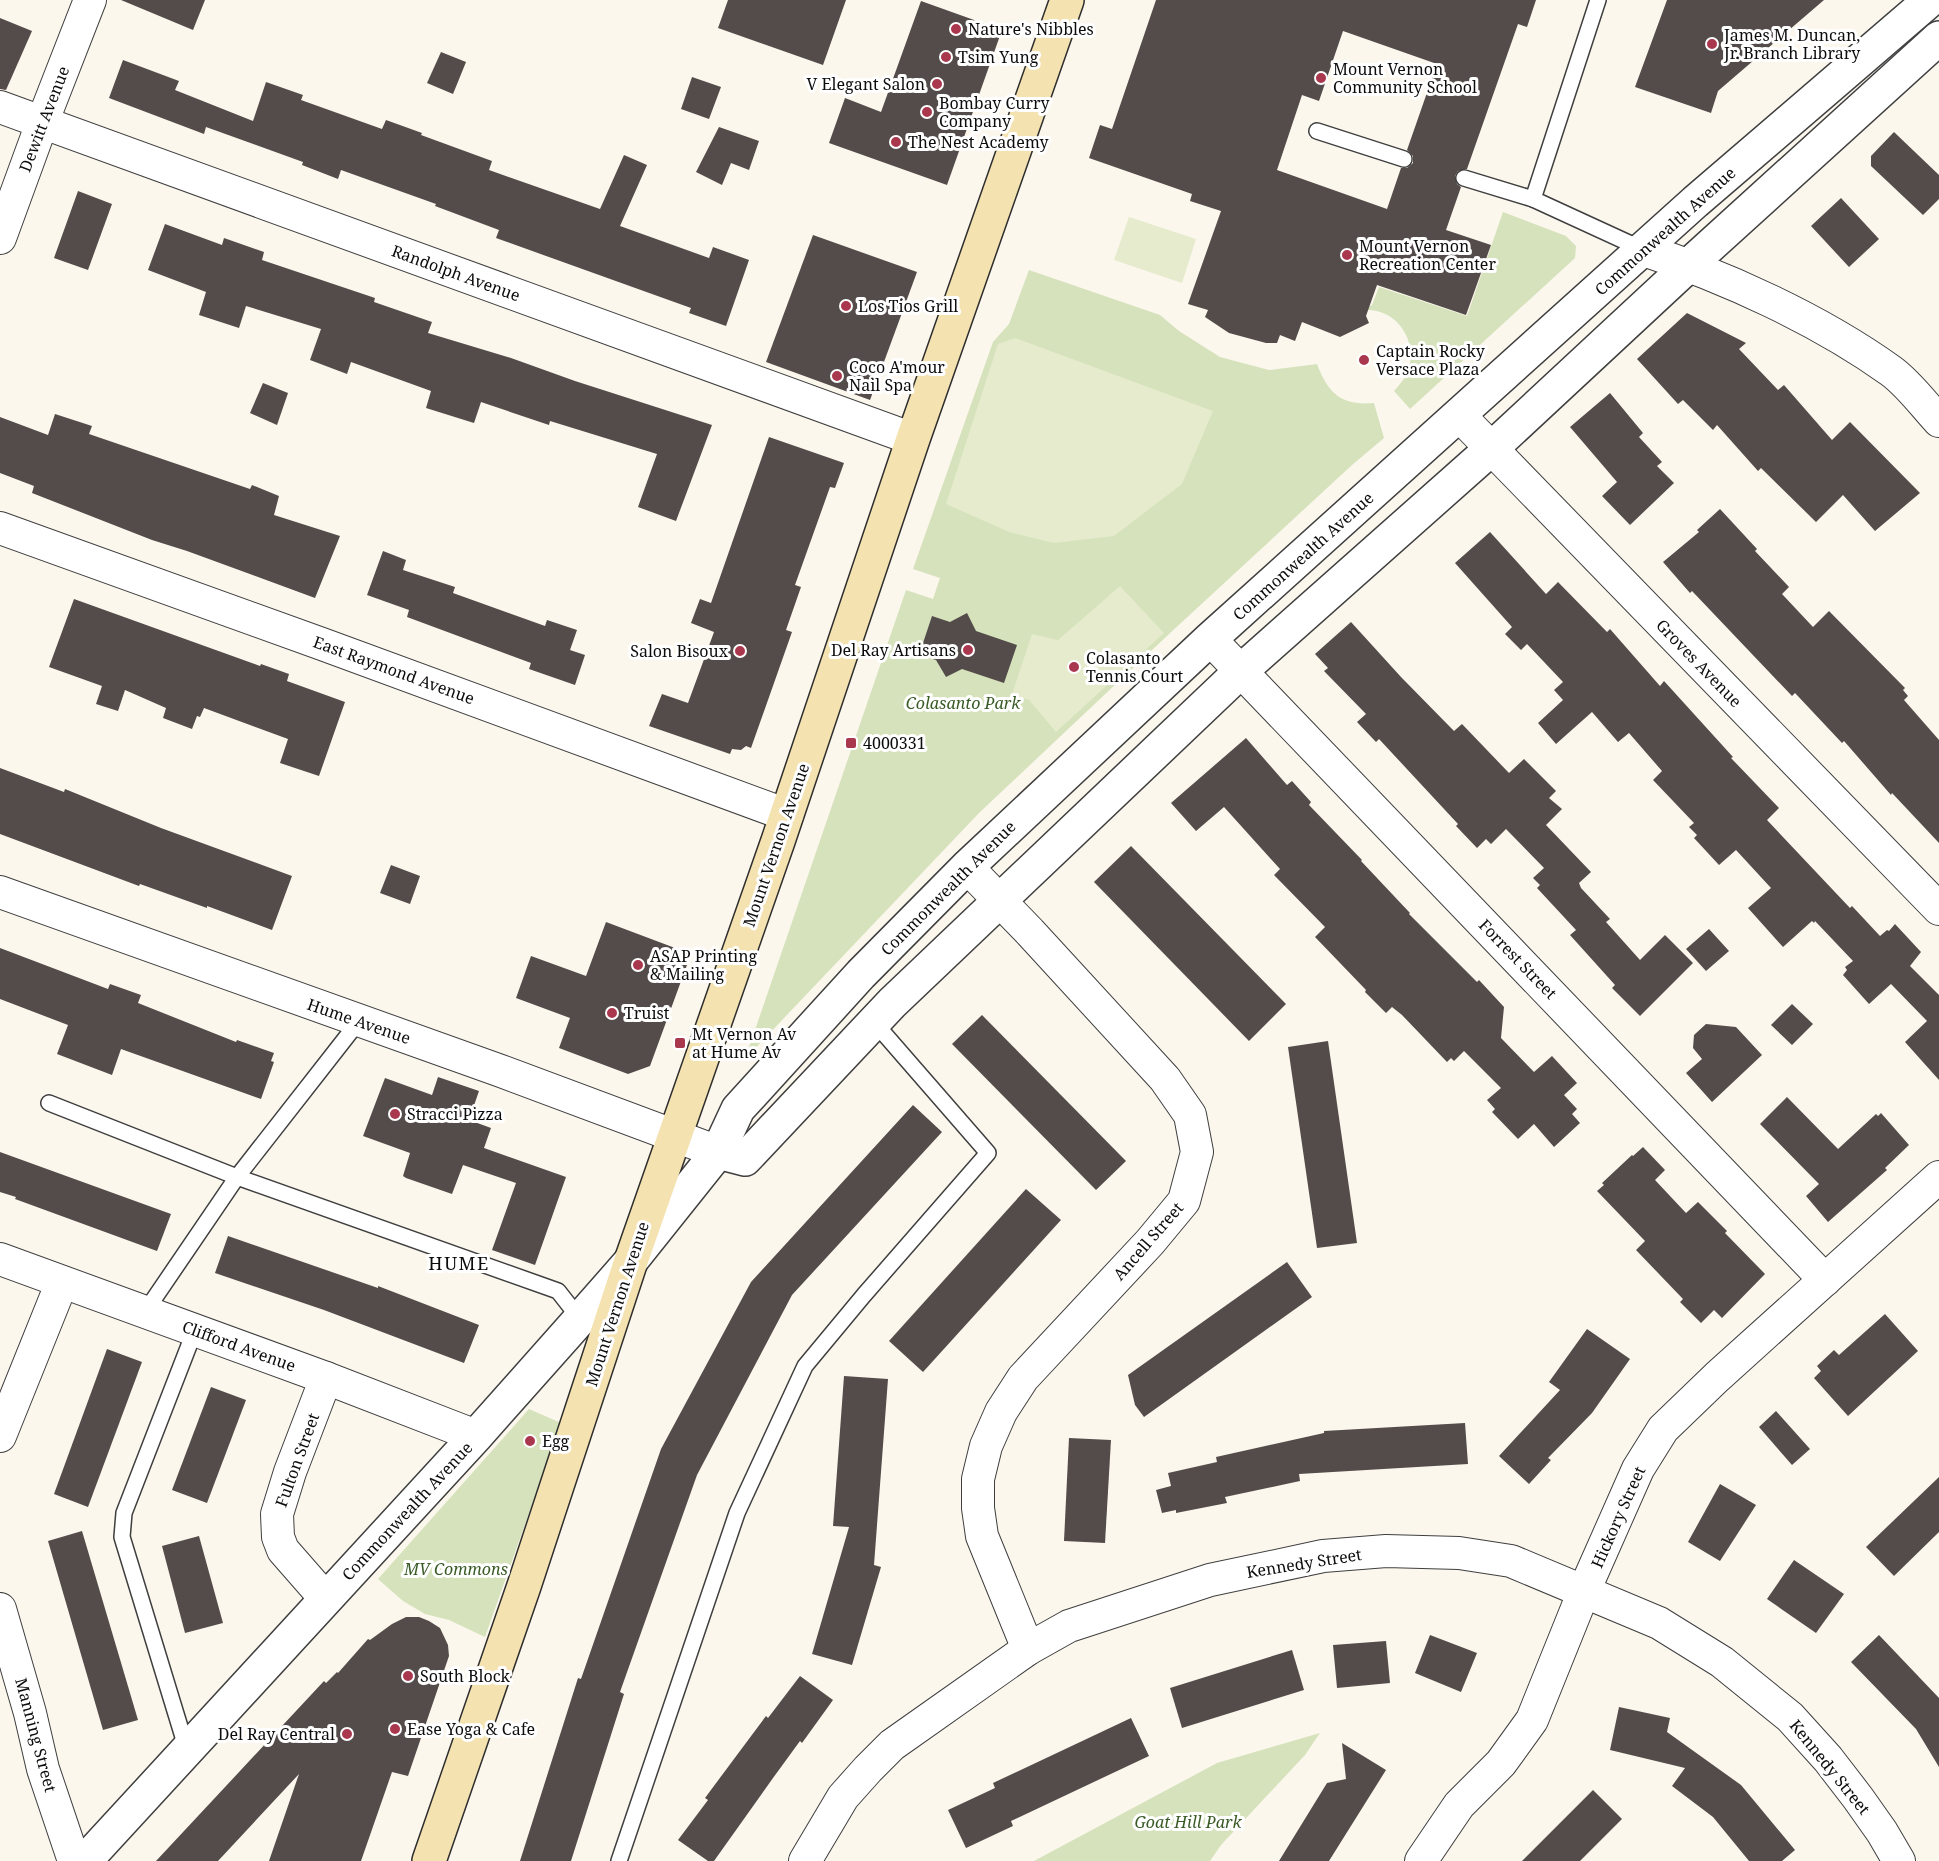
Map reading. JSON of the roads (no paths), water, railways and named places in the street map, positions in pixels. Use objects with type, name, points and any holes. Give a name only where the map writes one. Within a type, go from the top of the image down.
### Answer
[{"type":"main road","name":"Mount Vernon Avenue","points":[[429,1861],[524,1586],[631,1261],[787,815],[913,439],[1067,0]]},
{"type":"street","name":"Dewitt Avenue","points":[[0,238],[90,0]]},
{"type":"street","name":"Commonwealth Avenue","points":[[85,1861],[476,1436],[631,1261],[718,1152],[738,1109],[861,974],[967,867],[1210,639],[1695,202],[1930,0]]},
{"type":"street","points":[[718,1152],[745,1159],[883,1013],[1242,670],[1491,449],[1939,38]]},
{"type":"street","name":"Randolph Avenue","points":[[0,107],[913,439]]},
{"type":"street","points":[[1644,250],[1689,265],[1785,309],[1848,344],[1893,372],[1939,421]]},
{"type":"street","name":"Groves Avenue","points":[[1459,415],[1939,909]]},
{"type":"street","name":"East Raymond Avenue","points":[[0,528],[787,815]]},
{"type":"street","name":"Forrest Street","points":[[1210,639],[1826,1280]]},
{"type":"street","name":"Ancell Street","points":[[967,867],[1164,1079],[1190,1115],[1197,1152],[1184,1201],[1150,1242],[1023,1378],[1001,1413],[986,1446],[978,1479],[978,1508],[982,1536],[1028,1649]]},
{"type":"street","name":"Hume Avenue","points":[[0,892],[675,1134],[718,1152]]},
{"type":"street","points":[[861,974],[883,1013]]},
{"type":"street","name":"Hickory Street","points":[[1420,1861],[1459,1805],[1501,1763],[1532,1720],[1638,1468],[1663,1429],[1717,1377],[1939,1177]]},
{"type":"street","name":"Clifford Avenue","points":[[0,1258],[327,1378],[476,1436]]},
{"type":"street","points":[[0,1436],[62,1282]]},
{"type":"street","name":"Fulton Street","points":[[326,1598],[283,1550],[278,1537],[277,1514],[290,1472],[327,1378]]},
{"type":"street","name":"Kennedy Street","points":[[806,1861],[843,1797],[892,1745],[1028,1649],[1070,1626],[1210,1580],[1323,1556],[1386,1551],[1459,1553],[1511,1561],[1659,1623],[1722,1662],[1790,1717],[1828,1759],[1882,1832],[1899,1861]]},
{"type":"street","name":"Manning Street","points":[[0,1609],[30,1713],[43,1769],[74,1861]]},
{"type":"lane","points":[[1533,200],[1598,0]]},
{"type":"lane","points":[[1317,131],[1404,159]]},
{"type":"lane","points":[[1464,178],[1533,200],[1644,250]]},
{"type":"lane","points":[[620,1861],[737,1513],[805,1366],[988,1153],[883,1013]]},
{"type":"lane","points":[[145,1312],[237,1177],[359,1021]]},
{"type":"lane","points":[[49,1103],[237,1177],[558,1291],[580,1319]]},
{"type":"lane","points":[[187,1750],[122,1537],[124,1513],[195,1330]]},
{"type":"place","name":"Nature's Nibbles","points":[[956,29]]},
{"type":"place","name":"James M. Duncan, Jr. Branch Library","points":[[1712,44]]},
{"type":"place","name":"Tsim Yung","points":[[946,57]]},
{"type":"place","name":"Mount Vernon Community School","points":[[1321,78]]},
{"type":"place","name":"V Elegant Salon","points":[[937,84]]},
{"type":"place","name":"Bombay Curry Company","points":[[927,112]]},
{"type":"place","name":"The Nest Academy","points":[[896,142]]},
{"type":"place","name":"Mount Vernon Recreation Center","points":[[1347,255]]},
{"type":"place","name":"Los Tios Grill","points":[[846,306]]},
{"type":"place","name":"Captain Rocky Versace Plaza","points":[[1364,360]]},
{"type":"place","name":"Coco A'mour Nail Spa","points":[[837,376]]},
{"type":"place","name":"Del Ray Artisans","points":[[968,650]]},
{"type":"place","name":"Salon Bisoux","points":[[740,651]]},
{"type":"place","name":"Colasanto Tennis Court","points":[[1074,667]]},
{"type":"place","name":"4000331","points":[[851,743]]},
{"type":"place","name":"ASAP Printing & Mailing","points":[[638,965]]},
{"type":"place","name":"Truist","points":[[612,1013]]},
{"type":"place","name":"Mt Vernon Av at Hume Av","points":[[680,1043]]},
{"type":"place","name":"Stracci Pizza","points":[[395,1114]]},
{"type":"place","name":"Egg","points":[[530,1441]]},
{"type":"place","name":"South Block","points":[[408,1676]]},
{"type":"place","name":"Ease Yoga & Cafe","points":[[395,1729]]},
{"type":"place","name":"Del Ray Central","points":[[347,1734]]},
{"type":"district","name":"HUME","points":[[459,1263]]},
{"type":"park label","name":"Colasanto Park","points":[[963,703]]},
{"type":"park label","name":"MV Commons","points":[[456,1569]]},
{"type":"park label","name":"Goat Hill Park","points":[[1188,1822]]}]
